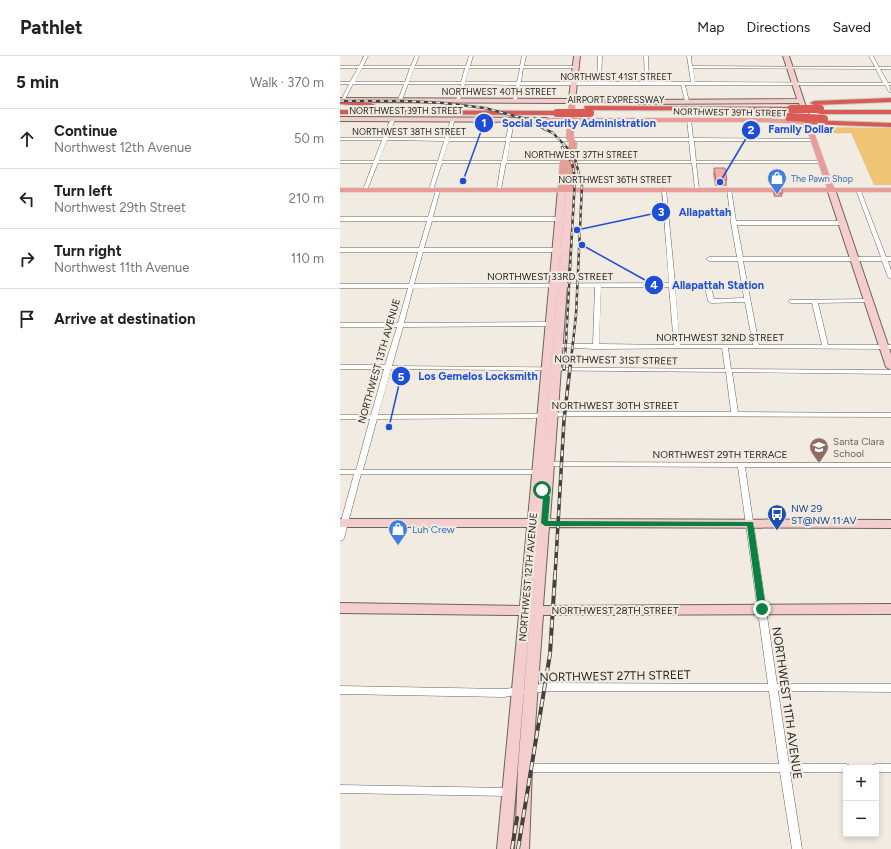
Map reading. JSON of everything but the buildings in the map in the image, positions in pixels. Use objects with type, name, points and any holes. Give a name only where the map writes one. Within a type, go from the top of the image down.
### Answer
[{"type":"highway","name":"AIRPORT EXPRESSWAY","points":[[341,102],[408,107],[557,110]]},
{"type":"highway","points":[[639,102],[773,103],[790,110],[819,111],[867,117],[891,116]]},
{"type":"highway","points":[[819,111],[891,102]]},
{"type":"highway","points":[[608,111],[627,106],[773,103]]},
{"type":"highway","name":"AIRPORT EXPRESSWAY","points":[[608,111],[647,108],[790,110]]},
{"type":"highway","name":"AIRPORT EXPRESSWAY","points":[[340,112],[790,110]]},
{"type":"highway","points":[[608,111],[757,116],[790,110],[891,111]]},
{"type":"highway","points":[[819,111],[848,120],[891,123]]},
{"type":"highway","points":[[424,112],[546,120]]},
{"type":"highway","points":[[808,122],[891,123]]},
{"type":"main road","name":"NORTHWEST 12TH AVENUE","points":[[504,849],[508,792],[526,610],[539,523],[547,497],[549,464],[547,415],[553,346],[553,285],[567,219],[567,162],[573,142],[570,139],[572,101],[577,56]]},
{"type":"main road","points":[[786,56],[854,259],[887,347],[891,367]]},
{"type":"main road","name":"NORTHWEST 40TH STREET","points":[[341,102],[400,100],[639,102],[801,101]]},
{"type":"main road","name":"NORTHWEST 39TH STREET","points":[[340,119],[762,120],[808,122]]},
{"type":"main road","name":"NORTHWEST 36TH STREET","points":[[340,190],[891,190]]},
{"type":"main road","name":"NORTHWEST 12TH AVENUE","points":[[554,324],[563,285],[558,218],[566,190]]},
{"type":"main road","name":"NORTHWEST 12TH AVENUE","points":[[522,849],[525,768],[538,610],[539,523],[537,472],[540,437],[547,415]]},
{"type":"main road","points":[[540,437],[544,446],[544,460],[549,464]]},
{"type":"main road","points":[[537,472],[543,476],[542,490],[547,497]]},
{"type":"main road","points":[[342,523],[891,524]]},
{"type":"main road","name":"NORTHWEST 28TH STREET","points":[[340,608],[526,610],[891,609]]},
{"type":"street","points":[[341,102],[366,56]]},
{"type":"street","points":[[400,100],[417,56]]},
{"type":"street","points":[[458,100],[471,56]]},
{"type":"street","points":[[515,100],[524,56]]},
{"type":"street","points":[[599,84],[600,56]]},
{"type":"street","points":[[646,56],[647,84]]},
{"type":"street","points":[[688,56],[693,84]]},
{"type":"street","points":[[871,56],[889,84],[890,91]]},
{"type":"street","points":[[340,67],[576,67]]},
{"type":"street","points":[[690,67],[891,68]]},
{"type":"street","name":"NORTHWEST 41ST STREET","points":[[340,84],[889,84]]},
{"type":"street","points":[[683,84],[686,101]]},
{"type":"street","points":[[365,190],[393,119]]},
{"type":"street","name":"NORTHWEST 13TH AVENUE","points":[[340,538],[342,523],[374,417],[430,219],[439,162],[453,119]]},
{"type":"street","points":[[499,189],[512,120]]},
{"type":"street","points":[[689,120],[697,189]]},
{"type":"street","name":"NORTHWEST 38TH STREET","points":[[340,139],[814,140]]},
{"type":"street","name":"NORTHWEST 37TH STREET","points":[[340,162],[822,162]]},
{"type":"street","points":[[664,189],[677,347]]},
{"type":"street","points":[[729,189],[756,347]]},
{"type":"street","points":[[858,190],[888,259],[891,277]]},
{"type":"street","points":[[340,219],[567,219]]},
{"type":"street","points":[[734,223],[843,223]]},
{"type":"street","points":[[340,250],[560,250]]},
{"type":"street","points":[[709,259],[888,259]]},
{"type":"street","points":[[596,347],[598,285]]},
{"type":"street","name":"NORTHWEST 33RD STREET","points":[[340,286],[708,285],[711,301],[748,300]]},
{"type":"street","points":[[791,301],[869,301]]},
{"type":"street","points":[[815,301],[825,346]]},
{"type":"street","points":[[340,325],[554,324]]},
{"type":"street","name":"NORTHWEST 32ND STREET","points":[[553,346],[887,347]]},
{"type":"street","points":[[725,347],[735,414]]},
{"type":"street","name":"NORTHWEST 31ST STREET","points":[[340,368],[388,367],[891,372]]},
{"type":"street","name":"NORTHWEST 30TH STREET","points":[[340,417],[735,414],[891,415]]},
{"type":"street","name":"NORTHWEST 29TH TERRACE","points":[[549,464],[891,465]]},
{"type":"street","name":"NORTHWEST 11TH AVENUE","points":[[741,464],[774,687],[784,768],[797,849]]},
{"type":"street","points":[[340,472],[537,472]]},
{"type":"street","name":"NORTHWEST 27TH STREET","points":[[340,690],[504,693],[549,687],[891,688]]},
{"type":"street","points":[[525,768],[843,768]]},
{"type":"street","points":[[879,768],[891,768]]},
{"type":"street","points":[[340,788],[508,792]]},
{"type":"shaded area","points":[[814,127],[891,128],[891,185],[874,185],[851,133],[816,134]]},
{"type":"railway","points":[[340,101],[404,101],[444,103],[485,108],[522,118],[553,133],[574,155],[582,185],[576,315],[571,360]]},
{"type":"railway","points":[[562,147],[572,163],[575,178],[565,360]]},
{"type":"railway","points":[[564,369],[565,359]]},
{"type":"railway","points":[[555,576],[564,420],[571,359]]},
{"type":"railway","points":[[518,849],[550,654],[555,575]]},
{"type":"railway","points":[[512,849],[517,818]]},
{"type":"place","name":"Social Security Administration","points":[[463,181]]},
{"type":"place","name":"Family Dollar","points":[[720,182]]},
{"type":"place","name":"The Pawn Shop","points":[[777,195]]},
{"type":"place","name":"Allapattah","points":[[577,230]]},
{"type":"place","name":"Allapattah Station","points":[[582,245]]},
{"type":"place","name":"Los Gemelos Locksmith","points":[[389,427]]},
{"type":"place","name":"Santa Clara School","points":[[819,464]]},
{"type":"place","name":"NW 29 ST@NW 11 AV","points":[[777,531]]},
{"type":"place","name":"Luh Crew","points":[[398,546]]},
{"type":"route","points":[[542,490],[547,497],[545,523],[750,524],[762,609]]}]
